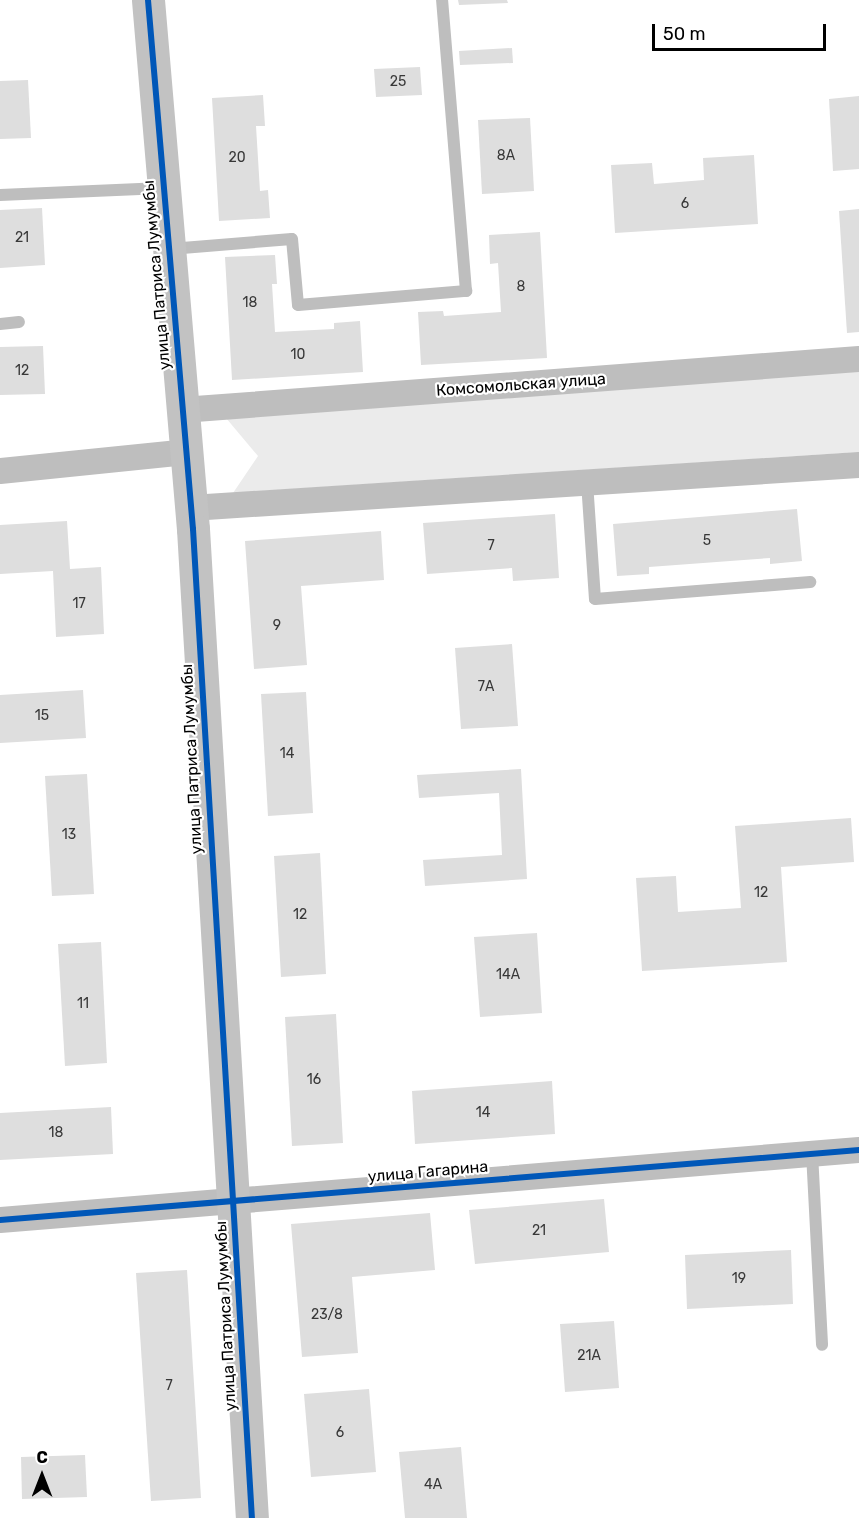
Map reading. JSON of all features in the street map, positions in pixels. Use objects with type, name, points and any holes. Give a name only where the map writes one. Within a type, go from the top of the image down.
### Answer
[{"type":"street","name":"улица Патриса Лумумбы","points":[[148,0],[191,508],[252,1518]]},
{"type":"street","name":"Комсомольская улица","points":[[182,410],[859,359]]},
{"type":"street","points":[[0,471],[186,452]]},
{"type":"street","points":[[191,508],[859,465]]},
{"type":"street","name":"улица Гагарина","points":[[0,1220],[233,1203],[859,1150]]},
{"type":"lane","points":[[169,249],[292,239],[298,305],[465,291],[442,0]]},
{"type":"lane","points":[[0,195],[164,188]]},
{"type":"lane","points":[[0,324],[19,322]]},
{"type":"lane","points":[[587,482],[595,599],[810,582]]},
{"type":"lane","points":[[812,1153],[822,1345]]},
{"type":"shaded area","points":[[859,369],[859,452],[233,493],[258,456],[226,418]]},
{"type":"building","points":[[458,0],[507,0],[508,3],[459,5]]},
{"type":"building","points":[[512,48],[513,63],[460,65],[459,51]]},
{"type":"building","points":[[420,67],[422,95],[376,97],[374,69]]},
{"type":"building","points":[[28,80],[31,138],[0,139],[0,81]]},
{"type":"building","points":[[263,95],[265,126],[256,126],[260,191],[268,190],[270,218],[219,221],[212,98]]},
{"type":"building","points":[[859,96],[859,169],[833,171],[829,99]]},
{"type":"building","points":[[530,118],[534,191],[482,194],[478,120]]},
{"type":"building","points":[[754,155],[758,224],[615,233],[611,165],[652,163],[654,184],[704,180],[703,158]]},
{"type":"building","points":[[42,208],[45,265],[0,268],[0,210]]},
{"type":"building","points":[[859,209],[859,332],[847,333],[839,211]]},
{"type":"building","points":[[540,232],[547,358],[421,365],[418,312],[443,311],[444,316],[501,312],[498,263],[490,264],[489,235]]},
{"type":"building","points":[[275,255],[277,284],[272,284],[275,332],[334,329],[334,323],[360,321],[363,372],[232,380],[225,257]]},
{"type":"building","points":[[43,346],[45,394],[0,395],[0,347]]},
{"type":"building","points":[[797,509],[802,561],[770,564],[770,558],[649,567],[649,574],[617,576],[613,524]]},
{"type":"building","points":[[555,514],[559,578],[513,581],[512,568],[427,574],[423,523]]},
{"type":"building","points":[[67,521],[70,569],[101,567],[104,634],[56,637],[53,571],[0,574],[0,525]]},
{"type":"building","points":[[381,531],[384,580],[301,586],[307,665],[254,669],[245,541]]},
{"type":"building","points":[[512,644],[518,726],[461,729],[455,648]]},
{"type":"building","points":[[83,690],[86,738],[0,743],[0,695]]},
{"type":"building","points":[[306,692],[313,813],[268,816],[261,694]]},
{"type":"building","points":[[521,769],[527,879],[425,886],[423,860],[502,855],[499,793],[419,798],[417,775]]},
{"type":"building","points":[[87,774],[94,894],[52,896],[45,776]]},
{"type":"building","points":[[851,818],[854,862],[781,867],[787,962],[642,971],[636,878],[676,876],[678,912],[741,908],[735,826]]},
{"type":"building","points":[[320,853],[326,974],[281,977],[274,856]]},
{"type":"building","points":[[537,933],[542,1013],[480,1017],[474,937]]},
{"type":"building","points":[[101,942],[107,1063],[65,1066],[58,944]]},
{"type":"building","points":[[336,1014],[343,1143],[292,1146],[285,1017]]},
{"type":"building","points":[[552,1081],[555,1134],[415,1144],[412,1091]]},
{"type":"building","points":[[111,1107],[113,1154],[0,1160],[0,1113]]},
{"type":"building","points":[[604,1199],[609,1252],[475,1264],[469,1210]]},
{"type":"building","points":[[430,1213],[435,1270],[352,1277],[358,1353],[302,1357],[291,1224]]},
{"type":"building","points":[[791,1250],[793,1304],[687,1309],[685,1255]]},
{"type":"building","points":[[187,1270],[201,1498],[151,1501],[136,1273]]},
{"type":"building","points":[[614,1321],[619,1388],[565,1392],[560,1324]]},
{"type":"building","points":[[369,1389],[376,1472],[311,1477],[304,1394]]},
{"type":"building","points":[[461,1447],[467,1518],[405,1518],[399,1452]]},
{"type":"building","points":[[85,1455],[87,1497],[22,1499],[21,1457]]},
{"type":"cycle path","points":[[148,0],[193,529],[252,1518]]},
{"type":"cycle path","points":[[0,1220],[859,1150]]}]
